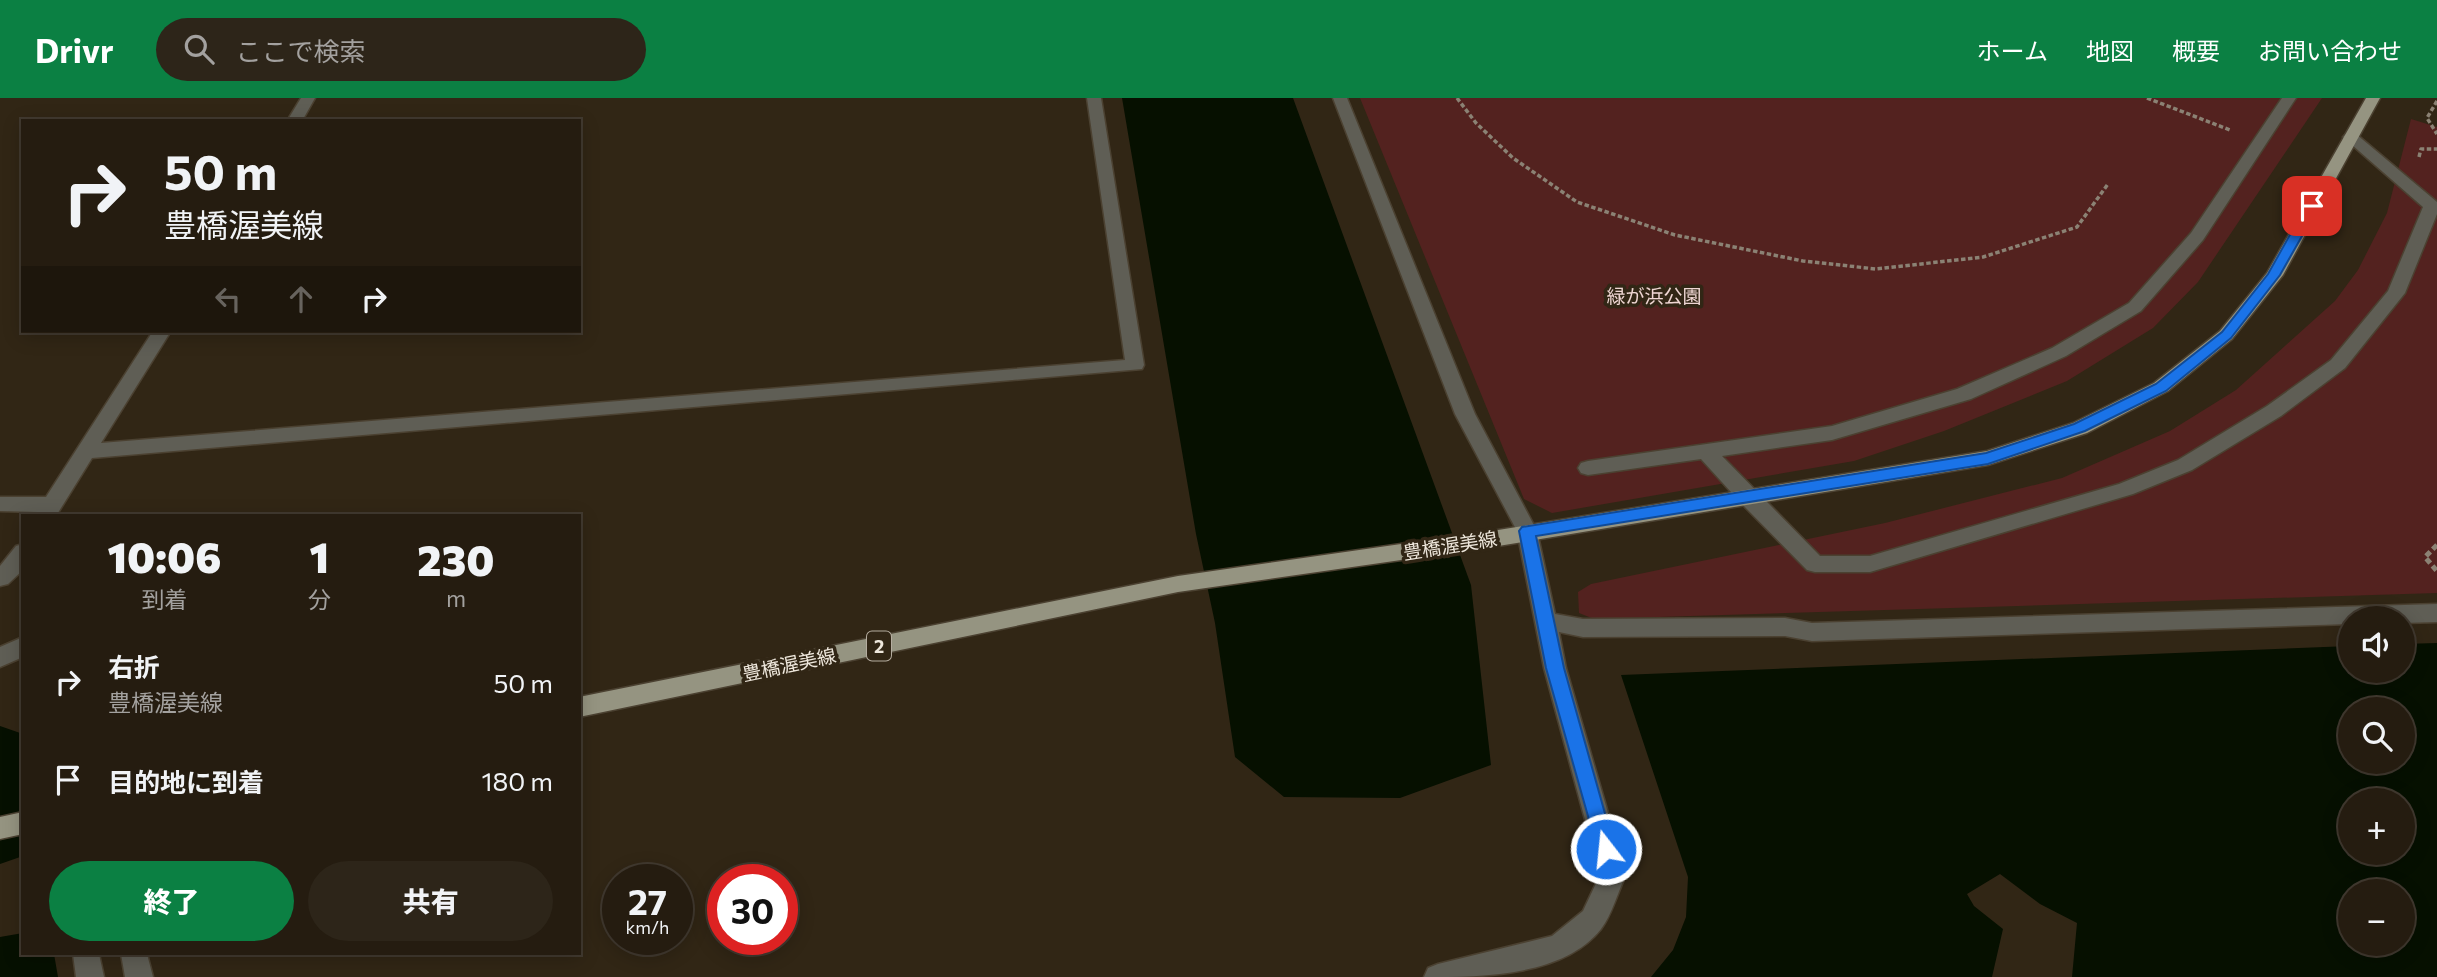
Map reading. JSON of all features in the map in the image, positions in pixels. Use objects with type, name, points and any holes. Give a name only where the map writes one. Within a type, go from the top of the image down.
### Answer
[{"type":"main road","name":"豊橋渥美線","points":[[581,707],[1178,584],[1492,539],[1527,531],[1988,458],[2080,428],[2161,387],[2227,335],[2274,275],[2373,98]]},
{"type":"main road","points":[[0,828],[21,823]]},
{"type":"street","points":[[294,119],[308,98]]},
{"type":"street","points":[[87,451],[1135,365],[1094,98]]},
{"type":"street","points":[[1340,98],[1465,414],[1527,531],[1544,620],[1613,875],[1592,919],[1559,947],[1438,977]]},
{"type":"street","points":[[1588,468],[1832,433],[1965,394],[2059,352],[2135,307],[2197,236],[2289,98]]},
{"type":"street","points":[[1706,451],[1748,498],[1815,564],[1870,564],[2126,489],[2185,465],[2274,411],[2338,364],[2396,293],[2432,206],[2351,137]]},
{"type":"street","points":[[0,504],[49,511],[161,333]]},
{"type":"street","points":[[1544,620],[1583,628],[1785,627],[1812,632],[2437,613]]},
{"type":"street","points":[[0,659],[21,647]]},
{"type":"street","points":[[86,955],[90,977]]},
{"type":"street","points":[[134,955],[139,977]]},
{"type":"path","points":[[1457,98],[1476,123],[1513,158],[1577,202],[1675,235],[1803,261],[1876,269],[1983,257],[2077,227],[2108,184]]},
{"type":"path","points":[[2147,98],[2260,142]]},
{"type":"path","points":[[2437,101],[2427,118],[2437,134]]},
{"type":"path","points":[[2437,545],[2425,557],[2437,571]]},
{"type":"green space","name":"緑が浜公園","points":[[1360,98],[2322,98],[2198,282],[2153,328],[2067,381],[1944,431],[1854,461],[1552,513],[1524,499]]},
{"type":"green space","points":[[2411,119],[2437,127],[2437,593],[1594,619],[1579,613],[1578,592],[1591,584],[1885,523],[2062,478],[2170,431],[2236,390],[2335,301],[2358,270],[2387,213]]},
{"type":"shaded area","points":[[1122,98],[1293,98],[1471,585],[1491,765],[1400,798],[1284,797],[1235,757],[1215,623],[1196,534]]},
{"type":"shaded area","points":[[2437,643],[2437,977],[2072,977],[2077,923],[2040,904],[2000,874],[1967,894],[1974,906],[2003,929],[1992,977],[1651,977],[1673,950],[1686,917],[1688,877],[1621,675],[2338,646],[2338,683],[2415,683],[2415,644]]},
{"type":"shaded area","points":[[21,933],[21,955],[54,955],[58,977],[0,977],[0,937]]},
{"type":"waterway","points":[[0,767],[0,820]]},
{"type":"route","points":[[1606,849],[1555,668],[1527,531],[1988,458],[2080,428],[2161,387],[2227,335],[2274,275],[2312,206]]}]
